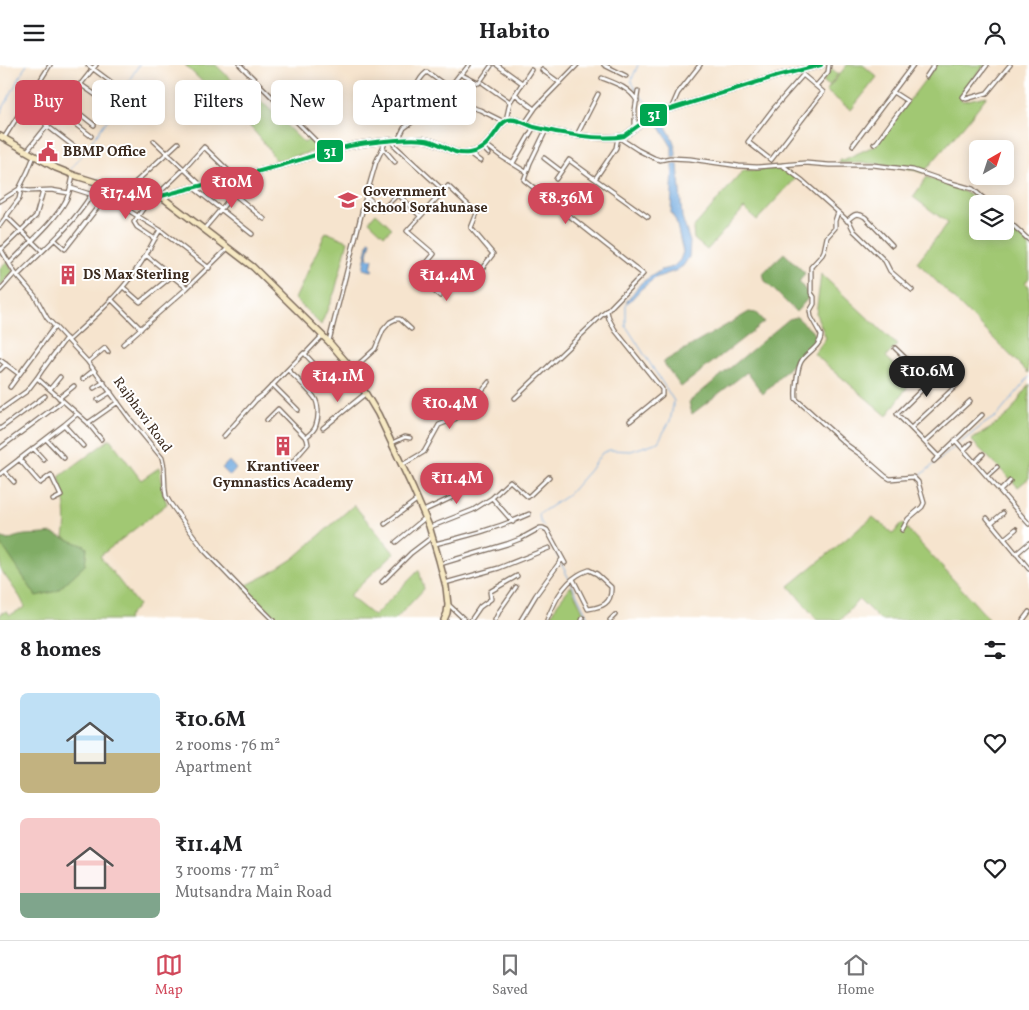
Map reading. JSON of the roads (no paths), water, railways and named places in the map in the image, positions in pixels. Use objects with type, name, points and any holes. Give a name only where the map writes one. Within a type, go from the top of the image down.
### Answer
[{"type":"street","points":[[50,65],[2,137],[56,169],[93,182],[158,194],[235,177],[354,145],[415,139],[429,140],[452,152],[469,153],[481,150],[505,122],[510,102],[531,70]]},
{"type":"street","points":[[88,65],[108,80]]},
{"type":"street","points":[[82,82],[96,65]]},
{"type":"street","points":[[240,65],[328,152]]},
{"type":"street","points":[[455,80],[469,65]]},
{"type":"street","points":[[497,65],[522,83]]},
{"type":"street","points":[[524,123],[534,109],[577,65]]},
{"type":"street","points":[[604,65],[626,76]]},
{"type":"street","points":[[671,109],[678,93],[700,65]]},
{"type":"street","points":[[476,109],[505,122],[508,120],[515,121],[534,127],[577,135],[618,137],[624,136],[636,129],[660,111],[777,75],[821,65]]},
{"type":"street","points":[[816,86],[828,72],[829,65]]},
{"type":"street","points":[[853,145],[913,65]]},
{"type":"street","points":[[926,77],[934,65]]},
{"type":"street","points":[[987,65],[962,97],[966,99],[986,93],[1010,65]]},
{"type":"street","points":[[462,74],[479,83],[491,66]]},
{"type":"street","points":[[542,70],[560,83]]},
{"type":"street","points":[[420,80],[427,72],[438,80]]},
{"type":"street","points":[[802,75],[816,86],[823,92],[771,160],[748,142],[802,75]]},
{"type":"street","points":[[602,78],[626,89],[632,93],[637,101]]},
{"type":"street","points":[[483,83],[510,102]]},
{"type":"street","points":[[874,144],[908,101],[893,91]]},
{"type":"street","points":[[636,129],[635,110],[638,93]]},
{"type":"street","points":[[515,94],[534,109]]},
{"type":"street","points":[[577,135],[598,95]]},
{"type":"street","points":[[82,115],[92,123]]},
{"type":"street","points":[[26,151],[46,125],[81,152]]},
{"type":"street","points":[[76,125],[90,136]]},
{"type":"street","points":[[329,341],[376,162],[382,148],[408,125]]},
{"type":"street","points":[[513,163],[534,127]]},
{"type":"street","points":[[515,398],[608,311],[642,275],[642,272],[524,180],[526,171],[546,129]]},
{"type":"street","points":[[618,137],[638,150],[660,160],[690,159],[738,167],[805,163],[873,165],[913,170],[973,189],[980,195]]},
{"type":"street","points":[[594,179],[616,148],[618,137]]},
{"type":"street","points":[[154,141],[202,185]]},
{"type":"street","points":[[392,141],[443,190]]},
{"type":"street","points":[[128,189],[178,143]]},
{"type":"street","points":[[155,239],[134,223],[158,194],[204,147],[235,177]]},
{"type":"street","points":[[484,147],[489,154]]},
{"type":"street","points":[[484,147],[526,171]]},
{"type":"street","points":[[382,148],[395,162]]},
{"type":"street","points":[[469,153],[480,161]]},
{"type":"street","points":[[0,225],[19,199],[20,189],[34,156]]},
{"type":"street","points":[[544,158],[561,171]]},
{"type":"street","points":[[556,179],[569,160],[648,217]]},
{"type":"street","points":[[782,165],[850,223],[854,231],[885,261],[890,271],[912,291]]},
{"type":"street","points":[[10,263],[63,206],[69,193],[73,175]]},
{"type":"street","points":[[448,186],[477,213],[471,228],[493,254],[474,279],[461,268],[440,296],[416,276],[434,254],[407,231],[443,190],[448,186]]},
{"type":"street","points":[[194,187],[252,234]]},
{"type":"street","points":[[70,188],[115,202],[160,230],[209,267]]},
{"type":"street","points":[[0,201],[20,189],[30,191],[51,190],[69,193]]},
{"type":"street","points":[[1,249],[37,215],[42,191]]},
{"type":"street","points":[[158,194],[253,267],[329,341],[352,370],[378,414],[430,527],[445,583],[448,610],[444,620]]},
{"type":"street","points":[[366,196],[382,210],[398,194],[420,216]]},
{"type":"street","points":[[0,290],[55,240],[91,195]]},
{"type":"street","points":[[204,229],[220,209],[235,195],[264,219]]},
{"type":"street","points":[[55,240],[65,249],[104,199]]},
{"type":"street","points":[[838,212],[835,229],[827,237],[822,255],[811,267],[811,293],[814,297],[814,304],[810,311],[821,339],[799,366],[796,399],[885,477],[890,479],[913,477],[918,482],[924,503],[908,519],[902,530]]},
{"type":"street","points":[[847,221],[856,214],[865,217],[892,245]]},
{"type":"street","points":[[6,215],[42,251]]},
{"type":"street","points":[[1014,226],[1029,240]]},
{"type":"street","points":[[0,410],[26,391],[68,339],[123,287],[137,269],[160,230]]},
{"type":"street","points":[[123,344],[187,288],[228,248]]},
{"type":"street","name":"Rajbhavi Road","points":[[1,249],[16,274],[35,295],[47,318],[88,362],[162,458],[166,496],[204,550],[273,620]]},
{"type":"street","points":[[146,255],[187,288]]},
{"type":"street","points":[[123,287],[140,303],[172,276]]},
{"type":"street","points":[[111,299],[141,329]]},
{"type":"street","points":[[608,311],[609,319],[615,330],[663,392],[662,395],[630,421]]},
{"type":"street","points":[[352,370],[374,349],[383,330],[390,322],[400,319],[411,329]]},
{"type":"street","points":[[10,387],[55,326]]},
{"type":"street","points":[[224,436],[256,400],[305,354],[322,335]]},
{"type":"street","points":[[88,362],[105,348],[108,352]]},
{"type":"street","points":[[895,348],[930,382]]},
{"type":"street","points":[[305,354],[316,366]]},
{"type":"street","points":[[0,360],[19,375]]},
{"type":"street","points":[[0,371],[6,364]]},
{"type":"street","points":[[938,456],[898,414],[943,369]]},
{"type":"street","points":[[83,379],[94,370]]},
{"type":"street","points":[[288,370],[314,397],[318,410],[317,424],[314,431],[306,437]]},
{"type":"street","points":[[50,389],[60,377]]},
{"type":"street","points":[[38,378],[88,423],[101,439]]},
{"type":"street","points":[[94,389],[104,382]]},
{"type":"street","points":[[402,466],[424,453],[439,425],[461,415],[489,382]]},
{"type":"street","points":[[273,385],[298,411]]},
{"type":"street","points":[[911,428],[957,385]]},
{"type":"street","points":[[59,398],[74,386]]},
{"type":"street","points":[[98,400],[111,392]]},
{"type":"street","points":[[324,428],[365,394]]},
{"type":"street","points":[[0,429],[45,396]]},
{"type":"street","points":[[0,448],[63,401]]},
{"type":"street","points":[[925,442],[970,401]]},
{"type":"street","points":[[88,423],[118,403]]},
{"type":"street","points":[[267,420],[278,409],[306,437],[308,444],[289,466]]},
{"type":"street","points":[[3,471],[77,414]]},
{"type":"street","points":[[934,461],[982,415]]},
{"type":"street","points":[[64,425],[83,446]]},
{"type":"street","points":[[392,443],[405,437],[410,438]]},
{"type":"street","points":[[46,439],[64,459]]},
{"type":"street","points":[[955,440],[1029,524]]},
{"type":"street","points":[[964,450],[971,443]]},
{"type":"street","points":[[33,448],[44,459]]},
{"type":"street","points":[[975,462],[983,454]]},
{"type":"street","points":[[19,459],[40,483],[52,475],[61,496],[53,500]]},
{"type":"street","points":[[0,465],[14,482]]},
{"type":"street","points":[[987,476],[997,467]]},
{"type":"street","points":[[430,527],[473,510],[492,498],[510,481],[528,497],[549,477]]},
{"type":"street","points":[[423,511],[455,496],[479,479]]},
{"type":"street","points":[[1000,491],[1010,481]]},
{"type":"street","points":[[492,498],[513,522]]},
{"type":"street","points":[[385,524],[418,499]]},
{"type":"street","points":[[991,523],[1002,513]]},
{"type":"street","points":[[435,544],[513,522],[529,514]]},
{"type":"street","points":[[396,542],[425,518]]},
{"type":"street","points":[[987,519],[1029,568]]},
{"type":"street","points":[[440,564],[507,544],[540,528],[547,530],[565,563]]},
{"type":"street","points":[[1004,539],[1016,529]]},
{"type":"street","points":[[382,582],[411,553],[433,536]]},
{"type":"street","points":[[1016,554],[1029,543]]},
{"type":"street","points":[[445,583],[499,568],[549,548]]},
{"type":"street","points":[[521,620],[562,558]]},
{"type":"street","points":[[547,620],[556,598],[565,587],[578,575],[589,570],[597,574],[611,587],[608,601],[600,607],[588,609],[574,579]]},
{"type":"street","points":[[471,620],[480,607],[491,599],[491,591],[517,576]]},
{"type":"street","points":[[495,620],[516,587]]},
{"type":"street","points":[[448,605],[465,620]]},
{"type":"street","points":[[1023,620],[1029,611]]},
{"type":"street","points":[[610,620],[615,615]]},
{"type":"water","points":[[660,117],[673,141],[676,156],[672,157],[672,147],[655,119]]},
{"type":"water","points":[[673,164],[678,164],[682,217],[690,242],[689,257],[683,266],[655,278],[630,301],[626,302],[641,283],[661,270],[673,267],[680,260],[683,252],[676,221],[671,213]]},
{"type":"water","points":[[369,240],[371,241],[367,258],[373,259],[372,271],[363,269]]},
{"type":"water","points":[[229,461],[236,469],[230,476],[222,468]]},
{"type":"waterway","points":[[0,114],[27,65]]},
{"type":"waterway","points":[[71,169],[114,111],[126,85],[139,65]]},
{"type":"waterway","points":[[637,91],[631,81],[638,65]]},
{"type":"waterway","points":[[639,94],[653,111]]},
{"type":"waterway","points":[[544,527],[540,521],[539,514],[568,495],[602,453],[609,450],[631,451],[658,442],[670,421],[674,401],[626,326],[626,305],[629,301]]},
{"type":"waterway","points":[[960,443],[998,415],[1029,377]]},
{"type":"waterway","points":[[921,475],[957,445]]},
{"type":"waterway","points":[[545,531],[569,579]]},
{"type":"waterway","points":[[571,582],[589,620]]},
{"type":"place","name":"BBMP Office","points":[[48,152]]},
{"type":"place","name":"Government School Sorahunase","points":[[348,200]]},
{"type":"place","name":"DS Max Sterling","points":[[68,275]]},
{"type":"place","name":"Krantiveer Gymnastics Academy","points":[[283,446]]}]
